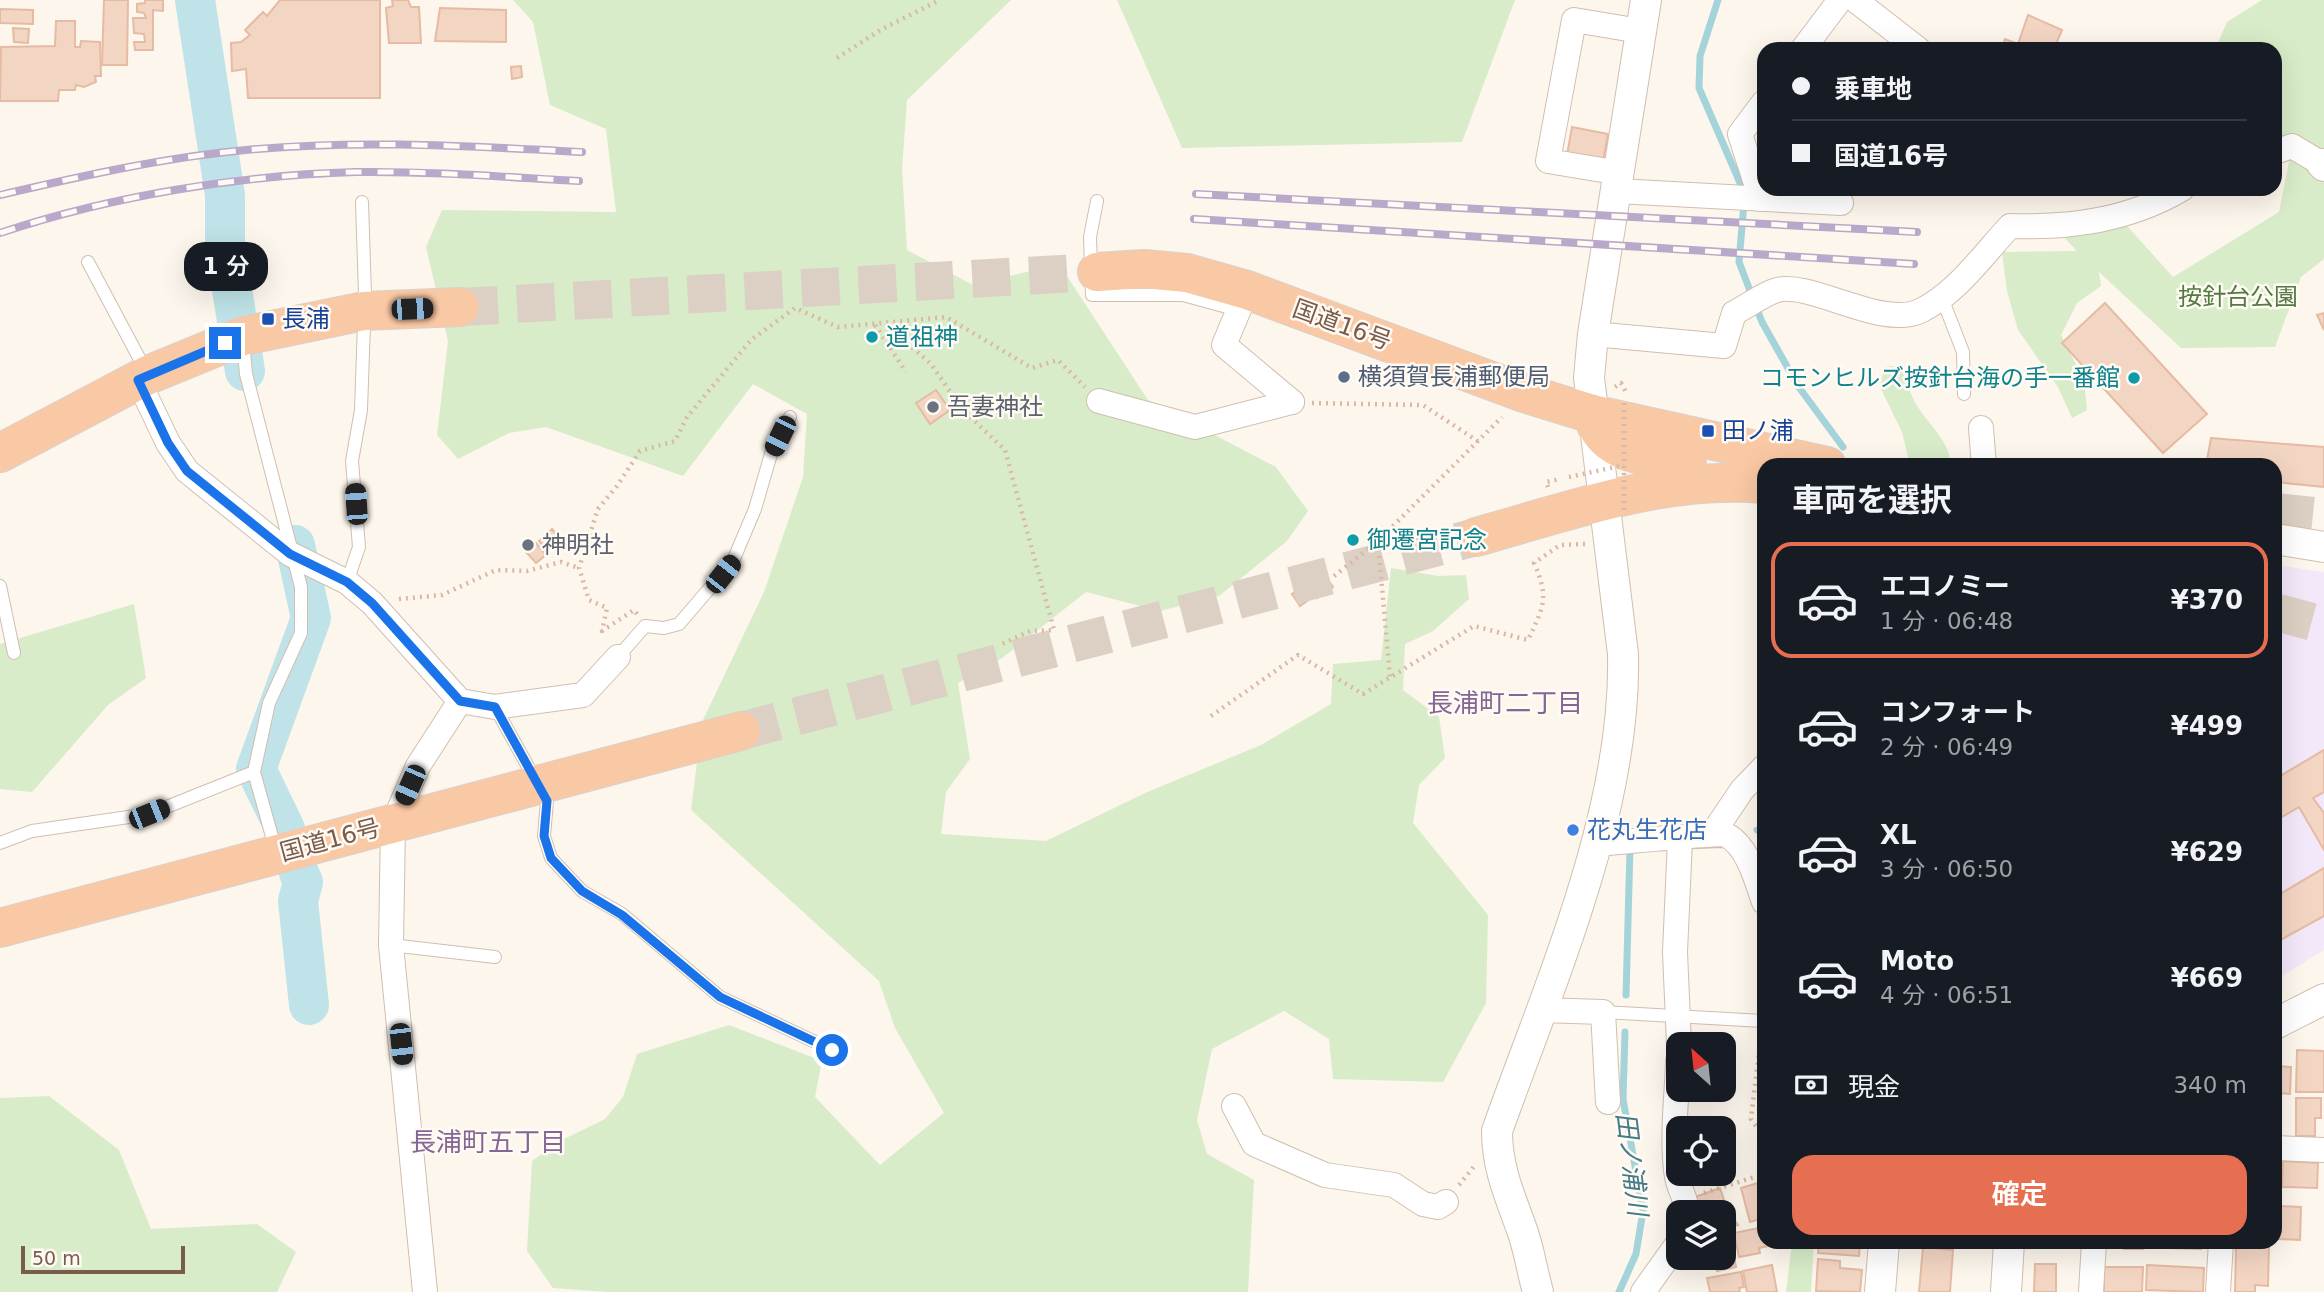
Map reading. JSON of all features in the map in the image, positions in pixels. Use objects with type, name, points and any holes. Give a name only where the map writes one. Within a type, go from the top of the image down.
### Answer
[{"type":"highway","name":"国道16号","points":[[1097,272],[1144,269],[1187,273],[1243,300],[1524,393],[1608,409],[1796,458]]},
{"type":"highway","points":[[0,453],[143,377],[243,336],[364,311],[460,307]]},
{"type":"highway","points":[[1608,409],[1600,436],[1615,448],[1757,481]]},
{"type":"highway","points":[[1476,537],[1614,506],[1684,484],[1725,480],[1757,482]]},
{"type":"highway","name":"国道16号","points":[[0,928],[741,731]]},
{"type":"street","points":[[1538,1292],[1522,1229],[1506,1190],[1497,1148],[1497,1131],[1586,878],[1607,790],[1623,685],[1617,600],[1608,544],[1614,506],[1608,409],[1589,378],[1593,334],[1646,0]]},
{"type":"street","points":[[1809,42],[1840,0]]},
{"type":"street","points":[[1855,0],[1909,42]]},
{"type":"street","points":[[1640,31],[1574,20],[1548,160],[1618,182],[1761,199],[1846,196]]},
{"type":"street","points":[[1757,111],[1740,134],[1757,187]]},
{"type":"street","points":[[2282,150],[2292,146],[2323,165]]},
{"type":"street","points":[[1593,334],[1724,346],[1734,313],[1778,290],[1799,290],[1882,313],[1917,313],[1942,298],[2010,226],[2054,228],[2119,217],[2166,196]]},
{"type":"street","points":[[1243,300],[1224,345],[1292,402]]},
{"type":"street","points":[[143,377],[168,443],[187,471],[290,554],[347,582],[372,603],[460,701],[495,707],[583,695],[618,657]]},
{"type":"street","points":[[1099,401],[1195,427],[1292,402]]},
{"type":"street","points":[[1981,429],[1983,458]]},
{"type":"street","points":[[2282,540],[2324,547]]},
{"type":"street","points":[[425,1292],[391,945],[393,824],[418,766],[460,701]]},
{"type":"street","points":[[1713,833],[1742,790],[1757,774]]},
{"type":"street","points":[[1594,845],[1680,839],[1713,833],[1728,835],[1742,849],[1757,885]]},
{"type":"street","points":[[1679,1032],[1675,952],[1680,839]]},
{"type":"street","points":[[2282,1020],[2324,999]]},
{"type":"street","points":[[1540,1010],[1603,1012],[1608,1102]]},
{"type":"street","points":[[1677,1102],[1675,1155],[1677,1180],[1684,1200]]},
{"type":"street","points":[[1234,1106],[1254,1144],[1325,1175],[1394,1185],[1423,1205],[1438,1207],[1446,1202]]},
{"type":"street","points":[[2282,1148],[2324,1150]]},
{"type":"street","points":[[1880,1292],[1883,1249]]},
{"type":"street","points":[[2006,1292],[2009,1249]]},
{"type":"street","points":[[2091,1292],[2094,1249]]},
{"type":"street","points":[[2218,1292],[2221,1249]]},
{"type":"street","points":[[1643,1292],[1666,1260]]},
{"type":"lane","points":[[1097,201],[1090,237],[1092,295],[1183,295],[1243,300]]},
{"type":"lane","points":[[347,582],[359,547],[352,461],[361,410],[364,311],[362,202]]},
{"type":"lane","points":[[88,262],[143,377]]},
{"type":"lane","points":[[1942,298],[1963,352],[1964,394]]},
{"type":"lane","points":[[243,336],[246,374],[290,554],[301,587],[301,633],[269,702],[254,772],[277,854]]},
{"type":"lane","points":[[618,657],[645,626],[664,628],[679,624],[733,561],[755,509],[771,454],[790,417]]},
{"type":"lane","points":[[0,586],[14,653]]},
{"type":"lane","points":[[495,707],[541,785],[547,801],[544,836],[551,858],[582,891],[622,915],[720,997],[832,1050]]},
{"type":"lane","points":[[0,842],[32,831],[149,814],[254,772]]},
{"type":"lane","points":[[391,945],[495,957]]},
{"type":"lane","points":[[1603,1012],[1757,1021]]},
{"type":"path","points":[[837,58],[882,29],[940,0]]},
{"type":"path","points":[[645,626],[634,610],[602,631],[607,608],[589,600],[579,568],[597,509],[617,486],[640,452],[675,441],[687,417],[751,340],[794,308],[838,327],[946,317],[1032,368],[1058,360],[1099,401]]},
{"type":"path","points":[[874,324],[906,372]]},
{"type":"path","points":[[886,324],[931,364],[962,409],[1005,450],[1054,630],[1030,631],[1000,645]]},
{"type":"path","points":[[1292,402],[1423,405],[1479,442],[1378,541],[1334,576]]},
{"type":"path","points":[[1608,409],[1624,465],[1614,506]]},
{"type":"path","points":[[1569,477],[1624,465]]},
{"type":"path","points":[[1378,541],[1390,677]]},
{"type":"path","points":[[1211,716],[1298,655],[1363,694],[1474,626],[1528,640],[1545,604],[1542,580],[1534,564],[1560,545],[1608,544]]},
{"type":"path","points":[[372,603],[442,594],[496,570],[527,571],[561,562],[579,568]]},
{"type":"path","points":[[1757,1070],[1751,1119],[1757,1127]]},
{"type":"path","points":[[1446,1202],[1478,1161],[1497,1148]]},
{"type":"path","points":[[1701,1200],[1757,1177]]},
{"type":"shaded area","points":[[2282,566],[2324,572],[2324,950],[2282,976]]},
{"type":"green space","points":[[513,0],[1011,0],[907,100],[902,169],[907,250],[973,285],[1059,264],[1148,400],[1276,467],[1308,511],[1287,541],[1219,596],[1160,611],[1086,592],[1002,658],[958,683],[970,759],[946,792],[941,834],[1046,841],[1145,793],[1261,745],[1331,704],[1333,664],[1381,660],[1391,568],[1438,576],[1466,575],[1469,599],[1433,631],[1405,644],[1403,690],[1439,717],[1445,758],[1419,785],[1413,823],[1488,915],[1486,1003],[1443,1082],[1333,1079],[1329,1039],[1284,1011],[1212,1049],[1197,1120],[1207,1154],[1254,1180],[1248,1292],[607,1292],[553,1288],[527,1251],[532,1161],[560,1141],[605,1119],[623,1097],[637,1054],[729,1025],[822,1061],[815,1097],[880,1165],[944,1113],[895,1028],[879,981],[691,810],[702,722],[764,592],[803,477],[807,414],[753,384],[683,476],[546,427],[509,433],[458,459],[437,435],[448,341],[426,247],[442,210],[616,212],[606,129],[550,105],[533,22]]},
{"type":"green space","points":[[1117,0],[1515,0],[1462,142],[1182,148]]},
{"type":"green space","name":"按針台公園","points":[[2262,0],[2324,0],[2324,259],[2301,277],[2275,347],[2181,348],[2099,272],[2101,286],[2077,303],[2061,335],[2084,380],[2087,410],[2072,418],[2058,387],[2018,330],[2007,291],[2002,252],[2077,251],[2054,227],[2119,217],[2173,277],[2279,212],[2292,147],[2282,150],[2282,42],[2218,42],[2227,22]]},
{"type":"green space","points":[[1901,365],[1913,398],[1942,440],[1950,458],[1908,458],[1902,432],[1880,387],[1884,367]]},
{"type":"green space","points":[[134,604],[146,678],[108,705],[32,792],[0,789],[0,644]]},
{"type":"green space","points":[[49,1096],[119,1150],[151,1229],[257,1224],[296,1252],[277,1292],[0,1292],[0,1098]]},
{"type":"green space","points":[[1791,1249],[1814,1249],[1811,1292],[1786,1292]]},
{"type":"building","points":[[104,0],[128,0],[127,65],[102,65]]},
{"type":"building","points":[[145,0],[163,0],[163,11],[153,10],[153,50],[135,50],[134,42],[145,42],[144,34],[134,33],[133,18],[146,18],[144,13],[137,12],[137,4],[145,3]]},
{"type":"building","points":[[280,0],[380,0],[380,98],[248,98],[246,69],[232,71],[231,43],[241,42],[250,35],[245,30],[263,12],[267,16]]},
{"type":"building","points":[[392,0],[408,0],[411,7],[419,7],[421,43],[389,43],[386,8],[393,6]]},
{"type":"building","points":[[440,8],[506,10],[506,42],[435,41]]},
{"type":"building","points":[[0,9],[33,10],[33,24],[0,23]]},
{"type":"building","points":[[2028,15],[2062,30],[2057,42],[2019,42]]},
{"type":"building","points":[[56,21],[75,21],[75,47],[80,47],[81,41],[100,42],[101,76],[95,76],[96,82],[84,87],[76,85],[75,90],[59,90],[58,101],[0,101],[1,47],[55,46]]},
{"type":"building","points":[[13,28],[29,29],[28,43],[14,42]]},
{"type":"building","points":[[521,66],[522,77],[512,79],[511,67]]},
{"type":"building","points":[[1572,127],[1608,134],[1603,161],[1567,155]]},
{"type":"building","name":"コモンヒルズ按針台海の手一番館","points":[[2105,303],[2207,414],[2163,453],[2062,343]]},
{"type":"building","points":[[2324,313],[2324,330],[2317,315]]},
{"type":"building","name":"吾妻神社","points":[[936,390],[950,410],[930,424],[916,403]]},
{"type":"building","points":[[2211,438],[2324,447],[2324,487],[2282,483],[2282,458],[2207,458]]},
{"type":"building","points":[[552,529],[561,540],[548,552],[539,541]]},
{"type":"building","points":[[536,543],[546,555],[536,563],[526,552]]},
{"type":"building","points":[[1321,570],[1333,587],[1317,598],[1305,580]]},
{"type":"building","points":[[1306,584],[1314,596],[1300,606],[1292,594]]},
{"type":"building","points":[[2324,750],[2324,792],[2313,798],[2324,813],[2324,850],[2299,807],[2282,817],[2282,775]]},
{"type":"building","points":[[2324,868],[2324,916],[2282,939],[2282,893]]},
{"type":"building","points":[[2297,1050],[2324,1051],[2324,1092],[2296,1092]]},
{"type":"building","points":[[2282,1066],[2291,1067],[2290,1094],[2282,1093]]},
{"type":"building","points":[[2296,1098],[2321,1098],[2321,1118],[2315,1118],[2315,1136],[2296,1136]]},
{"type":"building","points":[[2283,1161],[2318,1163],[2317,1188],[2282,1187]]},
{"type":"building","points":[[1757,1183],[1757,1220],[1750,1222],[1741,1188]]},
{"type":"building","points":[[1720,1188],[1724,1200],[1694,1200],[1695,1197]]},
{"type":"building","points":[[2282,1206],[2301,1207],[2300,1240],[2282,1239]]},
{"type":"building","points":[[1757,1228],[1757,1249],[1760,1253],[1739,1257],[1736,1233]]},
{"type":"building","points":[[1818,1249],[1860,1249],[1859,1256],[1818,1253]]},
{"type":"building","points":[[1923,1249],[1953,1250],[1950,1292],[1919,1292]]},
{"type":"building","points":[[2236,1249],[2269,1249],[2268,1286],[2255,1285],[2255,1292],[2235,1292]]},
{"type":"building","points":[[1818,1259],[1840,1261],[1840,1268],[1862,1270],[1860,1292],[1816,1291]]},
{"type":"building","points":[[2035,1264],[2056,1264],[2056,1292],[2034,1292]]},
{"type":"building","points":[[1772,1265],[1777,1292],[1747,1292],[1743,1271]]},
{"type":"building","points":[[2147,1265],[2204,1268],[2203,1292],[2146,1290]]},
{"type":"building","points":[[2104,1267],[2143,1267],[2142,1292],[2104,1292]]},
{"type":"building","points":[[1741,1272],[1744,1287],[1739,1288],[1740,1292],[1710,1292],[1707,1278]]},
{"type":"waterway","points":[[195,0],[225,195],[225,245],[245,371]]},
{"type":"waterway","points":[[1718,0],[1700,56],[1699,88],[1744,192]]},
{"type":"waterway","points":[[1744,203],[1739,262],[1762,322],[1798,386],[1843,447]]},
{"type":"waterway","points":[[285,829],[256,769],[311,618],[295,545]]},
{"type":"waterway","name":"田ノ浦川","points":[[1626,995],[1630,848],[1633,848]]},
{"type":"waterway","points":[[299,873],[303,882],[298,901],[309,1005]]},
{"type":"waterway","name":"田ノ浦川","points":[[1619,1292],[1636,1254],[1643,1211],[1623,1099],[1625,1032]]},
{"type":"tunnel","points":[[460,307],[1097,272]]},
{"type":"tunnel","points":[[2282,513],[2324,517]]},
{"type":"tunnel","points":[[741,731],[1476,537]]},
{"type":"tunnel","points":[[2282,614],[2324,625]]},
{"type":"railway","points":[[0,195],[147,164],[206,154],[279,147],[366,144],[582,152]]},
{"type":"railway","points":[[0,233],[131,198],[267,178],[384,172],[579,181]]},
{"type":"railway","points":[[1196,194],[1917,232]]},
{"type":"railway","points":[[1194,219],[1914,264]]},
{"type":"place","name":"長浦","points":[[268,319]]},
{"type":"place","name":"道祖神","points":[[872,337]]},
{"type":"place","name":"横須賀長浦郵便局","points":[[1344,377]]},
{"type":"place","name":"コモンヒルズ按針台海の手一番館","points":[[2134,378]]},
{"type":"place","name":"吾妻神社","points":[[933,407]]},
{"type":"place","name":"田ノ浦","points":[[1708,431]]},
{"type":"place","name":"御遷宮記念","points":[[1353,540]]},
{"type":"place","name":"神明社","points":[[528,545]]},
{"type":"place","name":"花丸生花店","points":[[1573,830]]},
{"type":"district","name":"長浦町二丁目","points":[[1505,703]]},
{"type":"district","name":"長浦町五丁目","points":[[488,1142]]},
{"type":"route","points":[[225,343],[138,380],[168,443],[187,471],[290,554],[347,582],[372,603],[460,701],[495,707],[541,785],[547,801],[544,836],[551,858],[582,891],[622,915],[720,997],[832,1050]]}]
